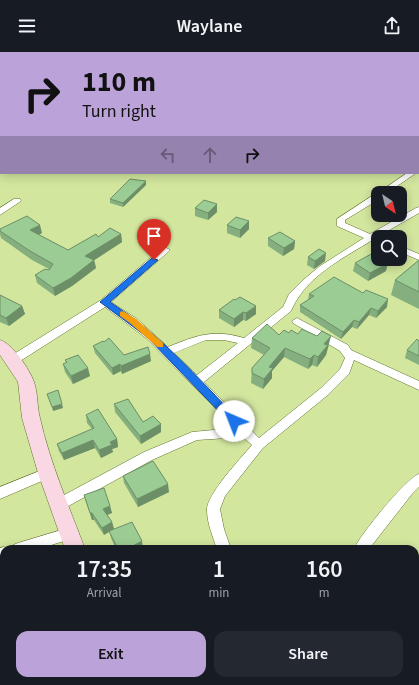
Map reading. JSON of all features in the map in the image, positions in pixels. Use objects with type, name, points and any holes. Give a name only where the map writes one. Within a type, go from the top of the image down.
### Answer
[{"type":"street","points":[[392,186],[410,174]]},
{"type":"street","points":[[371,200],[346,216],[341,220],[340,224],[371,239]]},
{"type":"street","points":[[0,212],[16,202]]},
{"type":"street","points":[[389,230],[419,210]]},
{"type":"street","points":[[196,382],[287,309],[288,302],[306,282],[336,260],[371,242]]},
{"type":"street","points":[[13,360],[105,302],[165,250]]},
{"type":"street","points":[[407,252],[419,257]]},
{"type":"street","points":[[105,302],[133,321],[167,352],[244,432],[259,445]]},
{"type":"street","points":[[297,322],[339,344],[348,353],[419,386]]},
{"type":"street","points":[[167,352],[210,335],[227,336],[247,342]]},
{"type":"street","points":[[0,345],[13,360],[26,382],[30,418],[47,473],[72,541],[45,545]]},
{"type":"street","points":[[223,545],[217,529],[213,509],[220,493],[259,445],[330,386],[345,371],[349,363],[348,353]]},
{"type":"street","points":[[58,505],[148,456],[196,435],[244,432]]},
{"type":"street","points":[[0,493],[47,473]]},
{"type":"street","points":[[364,545],[407,490],[419,479]]},
{"type":"building","points":[[130,179],[146,181],[123,203],[110,199]]},
{"type":"building","points":[[204,200],[217,204],[208,213],[195,208]]},
{"type":"building","points":[[27,216],[40,225],[30,230],[68,250],[96,234],[98,237],[110,228],[121,234],[85,256],[94,260],[71,278],[53,288],[35,275],[45,269],[49,270],[53,264],[0,231],[0,229]]},
{"type":"building","points":[[236,217],[249,221],[240,230],[227,225]]},
{"type":"building","points":[[280,232],[295,241],[284,248],[268,238]]},
{"type":"building","points":[[319,249],[326,253],[315,261],[308,257]]},
{"type":"building","points":[[371,254],[371,266],[383,266],[370,273],[355,263]]},
{"type":"building","points":[[419,260],[419,292],[395,280]]},
{"type":"building","points":[[334,277],[363,293],[366,290],[388,299],[378,311],[371,308],[359,322],[354,320],[343,332],[300,305],[314,296],[309,294]]},
{"type":"building","points":[[0,295],[22,306],[6,318],[0,315]]},
{"type":"building","points":[[240,297],[256,306],[246,313],[243,312],[234,319],[219,310],[234,299],[235,300]]},
{"type":"building","points":[[267,324],[279,335],[284,330],[289,333],[291,330],[298,334],[302,329],[317,336],[322,331],[331,336],[324,344],[328,345],[318,357],[314,355],[310,359],[285,348],[269,367],[273,368],[264,379],[252,373],[252,368],[270,348],[252,338]]},
{"type":"building","points":[[109,338],[124,355],[148,347],[150,354],[121,366],[120,364],[112,368],[93,346],[103,341],[104,342]]},
{"type":"building","points":[[417,339],[419,341],[419,356],[407,350]]},
{"type":"building","points":[[78,355],[88,368],[71,376],[63,364],[67,362],[65,360]]},
{"type":"building","points":[[58,390],[62,404],[52,407],[47,394]]},
{"type":"building","points":[[128,399],[143,422],[153,416],[161,424],[140,436],[114,404]]},
{"type":"building","points":[[98,409],[117,439],[110,442],[112,445],[99,450],[93,440],[62,453],[57,444],[94,428],[86,415]]},
{"type":"building","points":[[153,461],[168,484],[137,499],[123,476]]},
{"type":"building","points":[[104,488],[110,506],[103,509],[112,522],[102,528],[92,513],[90,513],[84,495]]},
{"type":"building","points":[[132,522],[142,541],[135,545],[116,545],[109,531]]},
{"type":"slow traffic","points":[[123,314],[150,335],[160,345]]},
{"type":"route","points":[[154,260],[105,302],[133,321],[150,335],[234,421]]}]
